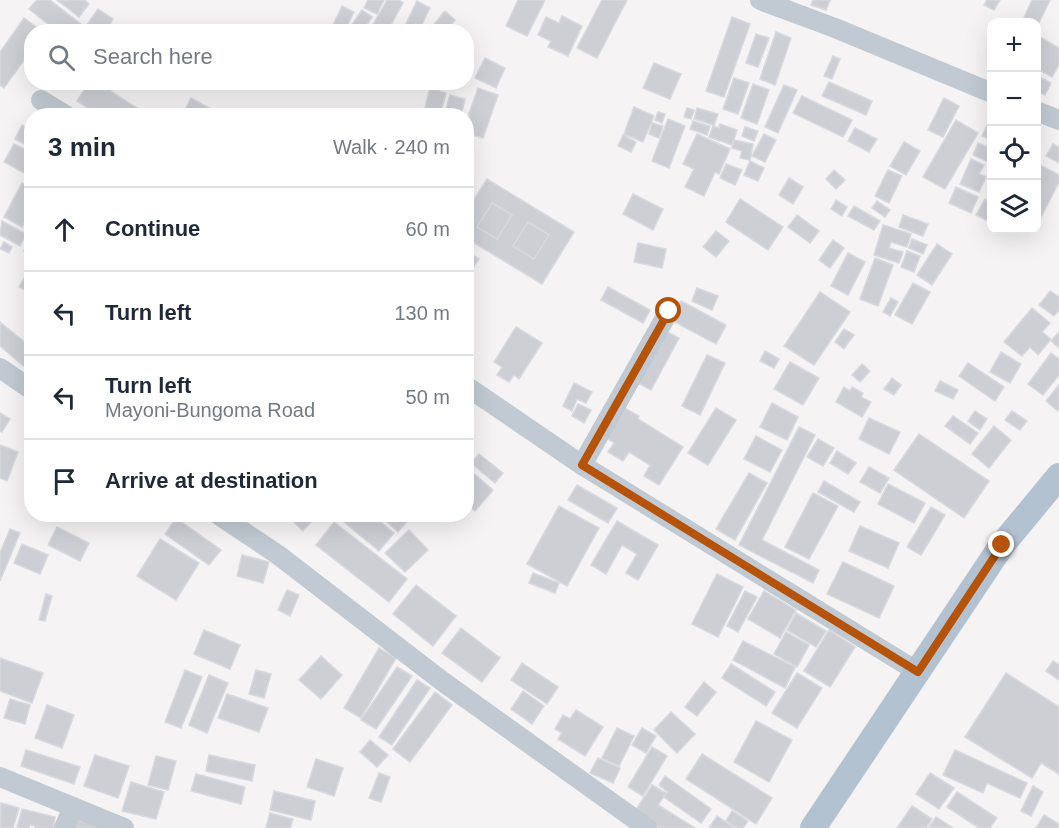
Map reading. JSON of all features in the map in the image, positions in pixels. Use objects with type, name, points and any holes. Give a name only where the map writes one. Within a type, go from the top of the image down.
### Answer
[{"type":"main road","points":[[813,828],[1002,545],[1059,476]]},
{"type":"street","points":[[760,0],[835,28],[987,91]]},
{"type":"street","points":[[41,100],[54,108]]},
{"type":"street","points":[[1041,113],[1059,120]]},
{"type":"street","points":[[582,465],[669,311]]},
{"type":"street","points":[[0,368],[24,384]]},
{"type":"street","points":[[474,391],[582,465],[918,672]]},
{"type":"street","points":[[229,522],[277,554],[442,681],[647,828]]},
{"type":"street","points":[[0,777],[124,828]]},
{"type":"street","points":[[64,828],[73,807]]},
{"type":"building","points":[[37,0],[50,0],[81,24],[48,24],[29,9]]},
{"type":"building","points":[[57,0],[85,0],[89,4],[79,17]]},
{"type":"building","points":[[368,0],[384,0],[377,14],[364,8]]},
{"type":"building","points":[[387,0],[399,0],[403,3],[391,24],[374,24]]},
{"type":"building","points":[[518,0],[545,0],[527,36],[506,26]]},
{"type":"building","points":[[602,0],[627,0],[597,58],[577,48]]},
{"type":"building","points":[[813,0],[830,0],[826,10],[811,5]]},
{"type":"building","points":[[987,0],[1000,0],[994,10],[984,5]]},
{"type":"building","points":[[1032,0],[1050,0],[1041,19],[1024,18]]},
{"type":"building","points":[[417,1],[430,8],[422,24],[406,24]]},
{"type":"building","points":[[342,6],[354,12],[348,24],[334,24]]},
{"type":"building","points":[[98,9],[113,19],[110,24],[88,24]]},
{"type":"building","points":[[362,10],[372,17],[367,24],[352,24]]},
{"type":"building","points":[[445,11],[455,20],[452,24],[434,24]]},
{"type":"building","points":[[562,16],[582,26],[568,56],[548,47],[551,41],[538,35],[546,17],[559,23]]},
{"type":"building","points":[[732,17],[750,24],[724,97],[706,91]]},
{"type":"building","points":[[24,18],[32,24],[24,24],[24,60],[4,88],[0,85],[0,52]]},
{"type":"building","points":[[776,32],[791,38],[775,85],[760,79]]},
{"type":"building","points":[[756,34],[769,38],[758,67],[746,63]]},
{"type":"building","points":[[1041,38],[1059,48],[1059,65],[1052,77],[1041,71]]},
{"type":"building","points":[[833,56],[840,59],[832,79],[824,76]]},
{"type":"building","points":[[485,58],[505,68],[496,88],[475,78]]},
{"type":"building","points":[[654,63],[681,74],[670,99],[643,88]]},
{"type":"building","points":[[734,78],[749,83],[738,114],[723,109]]},
{"type":"building","points":[[1041,78],[1051,83],[1045,95],[1041,93]]},
{"type":"building","points":[[829,82],[872,101],[866,115],[822,96]]},
{"type":"building","points":[[753,84],[769,90],[757,124],[741,118]]},
{"type":"building","points":[[784,85],[797,90],[778,133],[765,127]]},
{"type":"building","points":[[478,88],[498,95],[483,138],[474,135],[474,108],[471,108]]},
{"type":"building","points":[[84,90],[109,90],[137,108],[88,108],[77,101]]},
{"type":"building","points":[[430,90],[446,93],[442,108],[425,108]]},
{"type":"building","points":[[450,95],[465,99],[463,108],[446,108]]},
{"type":"building","points":[[802,96],[852,120],[843,137],[793,113]]},
{"type":"building","points":[[191,98],[209,108],[186,108]]},
{"type":"building","points":[[944,98],[959,106],[943,137],[928,130]]},
{"type":"building","points":[[634,107],[654,116],[643,142],[624,134]]},
{"type":"building","points":[[687,108],[694,110],[691,119],[684,117]]},
{"type":"building","points":[[697,108],[718,114],[714,125],[694,119]]},
{"type":"building","points":[[658,112],[665,114],[662,123],[655,120]]},
{"type":"building","points":[[668,119],[685,126],[669,168],[652,161]]},
{"type":"building","points":[[956,120],[978,133],[945,189],[923,177]]},
{"type":"building","points":[[693,121],[710,126],[707,135],[690,129]]},
{"type":"building","points":[[652,123],[663,126],[659,138],[649,134]]},
{"type":"building","points":[[720,124],[737,130],[732,145],[709,137],[713,126],[719,128]]},
{"type":"building","points":[[22,125],[24,126],[24,144],[15,139]]},
{"type":"building","points":[[987,125],[987,138],[982,136]]},
{"type":"building","points":[[745,127],[758,131],[754,141],[742,136]]},
{"type":"building","points":[[855,128],[877,139],[869,152],[848,141]]},
{"type":"building","points":[[697,134],[730,149],[719,174],[715,172],[704,196],[685,187],[694,169],[683,164]]},
{"type":"building","points":[[764,134],[776,140],[765,162],[752,156]]},
{"type":"building","points":[[623,135],[636,142],[631,152],[618,146]]},
{"type":"building","points":[[734,140],[753,144],[750,160],[740,158],[742,151],[732,148]]},
{"type":"building","points":[[904,142],[920,151],[906,175],[890,166]]},
{"type":"building","points":[[978,143],[987,147],[987,162],[973,155]]},
{"type":"building","points":[[14,144],[24,149],[24,173],[4,162]]},
{"type":"building","points":[[1053,144],[1059,147],[1059,163],[1046,156]]},
{"type":"building","points":[[971,159],[984,165],[979,174],[986,177],[979,192],[960,184]]},
{"type":"building","points":[[750,161],[764,168],[758,181],[744,175]]},
{"type":"building","points":[[726,164],[742,170],[735,185],[720,178]]},
{"type":"building","points":[[1041,166],[1059,175],[1059,182],[1041,217]]},
{"type":"building","points":[[834,170],[845,180],[836,189],[826,179]]},
{"type":"building","points":[[888,170],[902,176],[889,203],[875,196]]},
{"type":"building","points":[[789,178],[803,187],[793,204],[779,195]]},
{"type":"building","points":[[487,179],[574,232],[542,284],[474,243],[474,199]],"holes":[[[492,203],[512,215],[497,239],[477,227]],[[528,222],[549,235],[534,259],[513,246]]]},
{"type":"building","points":[[22,183],[24,184],[24,224],[22,227],[4,217]]},
{"type":"building","points":[[956,187],[978,197],[971,213],[949,203]]},
{"type":"building","points":[[633,194],[663,209],[653,230],[623,214]]},
{"type":"building","points":[[740,199],[783,227],[768,250],[726,222]]},
{"type":"building","points":[[985,199],[987,200],[987,220],[976,215]]},
{"type":"building","points":[[836,200],[847,207],[842,216],[831,209]]},
{"type":"building","points":[[877,201],[890,210],[885,217],[872,208]]},
{"type":"building","points":[[492,203],[512,215],[497,239],[477,227]]},
{"type":"building","points":[[854,206],[880,221],[874,230],[848,216]]},
{"type":"building","points":[[797,215],[819,231],[810,243],[788,227]]},
{"type":"building","points":[[903,215],[928,224],[923,236],[899,227]]},
{"type":"building","points":[[2,221],[24,233],[24,238],[20,246],[0,235]]},
{"type":"building","points":[[528,222],[549,235],[534,259],[513,246]]},
{"type":"building","points":[[883,225],[911,234],[907,247],[891,242],[889,248],[903,252],[899,263],[874,255]]},
{"type":"building","points":[[716,231],[729,241],[716,257],[703,247]]},
{"type":"building","points":[[912,239],[927,245],[923,254],[909,248]]},
{"type":"building","points":[[833,240],[844,248],[830,268],[819,260]]},
{"type":"building","points":[[4,242],[12,247],[9,253],[0,249]]},
{"type":"building","points":[[638,243],[666,249],[662,268],[634,262]]},
{"type":"building","points":[[937,244],[952,254],[932,285],[917,275]]},
{"type":"building","points":[[907,251],[920,256],[914,272],[901,267]]},
{"type":"building","points":[[848,253],[865,262],[848,295],[831,286]]},
{"type":"building","points":[[474,256],[479,259],[474,266]]},
{"type":"building","points":[[875,258],[893,265],[878,306],[860,299]]},
{"type":"building","points":[[24,278],[24,290],[19,287]]},
{"type":"building","points":[[913,283],[930,292],[912,324],[895,315]]},
{"type":"building","points":[[608,287],[650,310],[643,323],[601,300]]},
{"type":"building","points":[[697,288],[718,296],[712,310],[692,301]]},
{"type":"building","points":[[1050,291],[1059,297],[1059,310],[1054,316],[1039,305]]},
{"type":"building","points":[[820,292],[850,312],[814,365],[784,346]]},
{"type":"building","points":[[891,298],[898,302],[890,316],[883,312]]},
{"type":"building","points":[[681,301],[726,325],[716,344],[671,320]]},
{"type":"building","points":[[1032,308],[1050,323],[1042,332],[1051,339],[1038,355],[1030,347],[1022,356],[1004,342]]},
{"type":"building","points":[[0,322],[24,342],[24,366],[0,346]]},
{"type":"building","points":[[516,327],[542,343],[519,379],[514,375],[509,382],[497,375],[502,367],[494,362]]},
{"type":"building","points":[[844,329],[854,335],[844,349],[835,342]]},
{"type":"building","points":[[664,330],[679,338],[651,390],[636,382]]},
{"type":"building","points":[[1059,332],[1059,348],[1051,341]]},
{"type":"building","points":[[765,351],[779,359],[774,368],[760,361]]},
{"type":"building","points":[[1001,352],[1021,364],[1010,383],[990,372]]},
{"type":"building","points":[[1051,353],[1059,359],[1059,375],[1043,395],[1028,384]]},
{"type":"building","points":[[707,355],[725,363],[700,415],[682,406]]},
{"type":"building","points":[[790,362],[819,378],[803,405],[774,389]]},
{"type":"building","points":[[968,363],[1004,387],[995,401],[959,376]]},
{"type":"building","points":[[862,364],[870,371],[860,382],[852,375]]},
{"type":"building","points":[[892,378],[901,385],[894,395],[884,389]]},
{"type":"building","points":[[940,381],[958,390],[953,399],[935,391]]},
{"type":"building","points":[[574,383],[592,392],[586,403],[577,399],[572,411],[563,406]]},
{"type":"building","points":[[1059,385],[1059,411],[1058,411],[1046,401]]},
{"type":"building","points":[[844,387],[850,391],[852,387],[863,393],[861,397],[871,402],[862,417],[836,402]]},
{"type":"building","points":[[772,403],[798,417],[787,440],[760,427]]},
{"type":"building","points":[[578,404],[591,410],[584,423],[572,416]]},
{"type":"building","points":[[623,407],[683,447],[659,485],[644,476],[650,465],[629,452],[623,461],[608,452],[614,443],[605,437]]},
{"type":"building","points":[[716,408],[736,420],[708,465],[688,453]]},
{"type":"building","points":[[975,411],[987,419],[980,430],[968,421]]},
{"type":"building","points":[[1012,411],[1027,421],[1020,430],[1005,420]]},
{"type":"building","points":[[0,413],[10,419],[2,432],[0,431]]},
{"type":"building","points":[[953,416],[978,433],[970,444],[945,426]]},
{"type":"building","points":[[869,418],[900,432],[889,454],[859,439]]},
{"type":"building","points":[[994,426],[1011,440],[989,468],[972,454]]},
{"type":"building","points":[[799,427],[815,435],[762,540],[819,570],[813,583],[739,545]]},
{"type":"building","points":[[919,434],[989,481],[964,518],[894,470]]},
{"type":"building","points":[[756,436],[782,450],[770,472],[744,459]]},
{"type":"building","points":[[818,439],[834,448],[823,466],[807,457]]},
{"type":"building","points":[[0,445],[18,452],[7,481],[0,478]]},
{"type":"building","points":[[837,451],[856,463],[848,474],[830,463]]},
{"type":"building","points":[[479,454],[503,473],[495,483],[474,466],[474,460]]},
{"type":"building","points":[[869,467],[889,478],[880,493],[860,482]]},
{"type":"building","points":[[749,473],[767,483],[735,540],[716,529]]},
{"type":"building","points":[[474,474],[493,490],[474,510]]},
{"type":"building","points":[[824,481],[860,502],[854,512],[818,492]]},
{"type":"building","points":[[888,484],[925,503],[914,523],[878,504]]},
{"type":"building","points":[[577,485],[617,508],[608,523],[568,500]]},
{"type":"building","points":[[813,493],[838,506],[809,559],[785,547]]},
{"type":"building","points":[[559,506],[599,528],[567,586],[527,564]]},
{"type":"building","points":[[931,507],[945,515],[921,555],[907,547]]},
{"type":"building","points":[[617,521],[658,545],[638,580],[626,573],[637,554],[622,545],[606,574],[591,565]]},
{"type":"building","points":[[173,522],[182,522],[221,550],[209,565],[165,534]]},
{"type":"building","points":[[293,522],[311,522],[303,531]]},
{"type":"building","points":[[334,522],[407,579],[389,602],[316,545]]},
{"type":"building","points":[[344,522],[381,522],[394,533],[379,551]]},
{"type":"building","points":[[387,522],[406,522],[398,532]]},
{"type":"building","points":[[860,526],[899,543],[888,568],[849,551]]},
{"type":"building","points":[[57,527],[89,543],[80,561],[48,545]]},
{"type":"building","points":[[10,529],[20,533],[0,581],[0,553]]},
{"type":"building","points":[[409,530],[428,550],[405,572],[385,553]]},
{"type":"building","points":[[160,539],[199,563],[176,600],[137,576]]},
{"type":"building","points":[[22,544],[48,555],[40,574],[14,563]]},
{"type":"building","points":[[242,555],[269,562],[263,583],[237,576]]},
{"type":"building","points":[[843,562],[894,586],[879,618],[827,594]]},
{"type":"building","points":[[533,573],[559,583],[555,593],[529,583]]},
{"type":"building","points":[[717,574],[743,587],[718,637],[692,624]]},
{"type":"building","points":[[416,585],[456,616],[433,646],[393,614]]},
{"type":"building","points":[[287,590],[299,595],[290,616],[278,610]]},
{"type":"building","points":[[745,591],[757,597],[738,632],[727,626]]},
{"type":"building","points":[[764,591],[796,610],[780,638],[748,619]]},
{"type":"building","points":[[46,594],[52,596],[45,621],[39,620]]},
{"type":"building","points":[[796,613],[826,631],[816,647],[787,630]]},
{"type":"building","points":[[461,628],[500,658],[482,682],[442,653]]},
{"type":"building","points":[[204,630],[240,645],[230,669],[194,654]]},
{"type":"building","points":[[829,630],[855,647],[830,687],[804,671]]},
{"type":"building","points":[[786,632],[809,645],[797,667],[774,654]]},
{"type":"building","points":[[743,641],[795,667],[785,688],[733,660]]},
{"type":"building","points":[[379,648],[396,658],[361,718],[344,708]]},
{"type":"building","points":[[321,656],[342,675],[321,699],[299,680]]},
{"type":"building","points":[[0,658],[43,673],[32,703],[0,691]]},
{"type":"building","points":[[1053,661],[1059,665],[1059,680],[1046,671]]},
{"type":"building","points":[[522,663],[558,687],[547,704],[511,680]]},
{"type":"building","points":[[731,664],[775,692],[766,706],[722,678]]},
{"type":"building","points":[[397,667],[412,676],[376,729],[361,720]]},
{"type":"building","points":[[185,670],[202,677],[181,728],[165,722]]},
{"type":"building","points":[[256,670],[271,674],[264,698],[249,694]]},
{"type":"building","points":[[797,673],[822,688],[797,728],[772,713]]},
{"type":"building","points":[[1006,673],[1059,707],[1059,774],[1041,763],[1032,778],[965,737]]},
{"type":"building","points":[[209,675],[228,683],[207,733],[189,725]]},
{"type":"building","points":[[417,680],[430,688],[392,745],[379,737]]},
{"type":"building","points":[[704,682],[716,692],[697,716],[685,707]]},
{"type":"building","points":[[523,691],[544,706],[532,724],[511,709]]},
{"type":"building","points":[[435,692],[452,705],[410,762],[393,749]]},
{"type":"building","points":[[227,694],[268,708],[259,732],[218,718]]},
{"type":"building","points":[[10,699],[30,705],[25,724],[4,718]]},
{"type":"building","points":[[47,705],[74,715],[62,748],[35,738]]},
{"type":"building","points":[[576,710],[603,727],[585,756],[558,739],[562,733],[555,729],[563,715],[570,719]]},
{"type":"building","points":[[671,712],[695,734],[677,753],[654,730]]},
{"type":"building","points":[[756,721],[792,740],[769,782],[734,762]]},
{"type":"building","points":[[617,728],[634,736],[619,766],[602,758]]},
{"type":"building","points":[[642,728],[656,736],[646,753],[632,745]]},
{"type":"building","points":[[370,740],[388,755],[377,767],[360,752]]},
{"type":"building","points":[[652,747],[667,756],[643,796],[628,787]]},
{"type":"building","points":[[26,750],[80,767],[74,784],[21,766]]},
{"type":"building","points":[[955,750],[1027,783],[1020,798],[987,783],[983,793],[943,775]]},
{"type":"building","points":[[702,754],[772,798],[756,824],[686,779]]},
{"type":"building","points":[[95,755],[129,766],[118,798],[84,786]]},
{"type":"building","points":[[209,755],[255,765],[252,781],[206,771]]},
{"type":"building","points":[[156,756],[176,761],[168,790],[148,785]]},
{"type":"building","points":[[598,758],[620,768],[613,783],[590,773]]},
{"type":"building","points":[[316,759],[343,768],[334,796],[307,787]]},
{"type":"building","points":[[379,773],[390,777],[381,802],[369,798]]},
{"type":"building","points":[[930,773],[954,788],[939,809],[916,794]]},
{"type":"building","points":[[196,774],[245,787],[241,804],[191,791]]},
{"type":"building","points":[[665,776],[711,809],[701,823],[664,797],[668,792],[659,785]]},
{"type":"building","points":[[131,782],[164,792],[156,819],[122,811]]},
{"type":"building","points":[[652,785],[666,793],[658,805],[695,828],[659,828],[634,813]]},
{"type":"building","points":[[1033,786],[1043,792],[1031,816],[1021,811]]},
{"type":"building","points":[[274,791],[315,801],[311,820],[270,810]]},
{"type":"building","points":[[957,792],[997,818],[990,828],[979,828],[947,807]]},
{"type":"building","points":[[1,803],[19,808],[13,828],[0,828]]},
{"type":"building","points":[[912,806],[932,819],[926,828],[897,828]]},
{"type":"building","points":[[22,809],[55,817],[53,828],[35,828],[30,825],[29,828],[17,828]]},
{"type":"building","points":[[732,811],[748,821],[743,828],[737,828],[726,821]]},
{"type":"building","points":[[270,813],[293,819],[290,828],[266,828]]},
{"type":"building","points":[[1044,815],[1059,824],[1059,828],[1036,828]]},
{"type":"building","points":[[717,816],[735,828],[709,828]]},
{"type":"building","points":[[936,817],[953,828],[929,827]]},
{"type":"building","points":[[73,818],[101,828],[69,828]]},
{"type":"route","points":[[669,311],[582,465],[918,672],[1002,545]]}]
